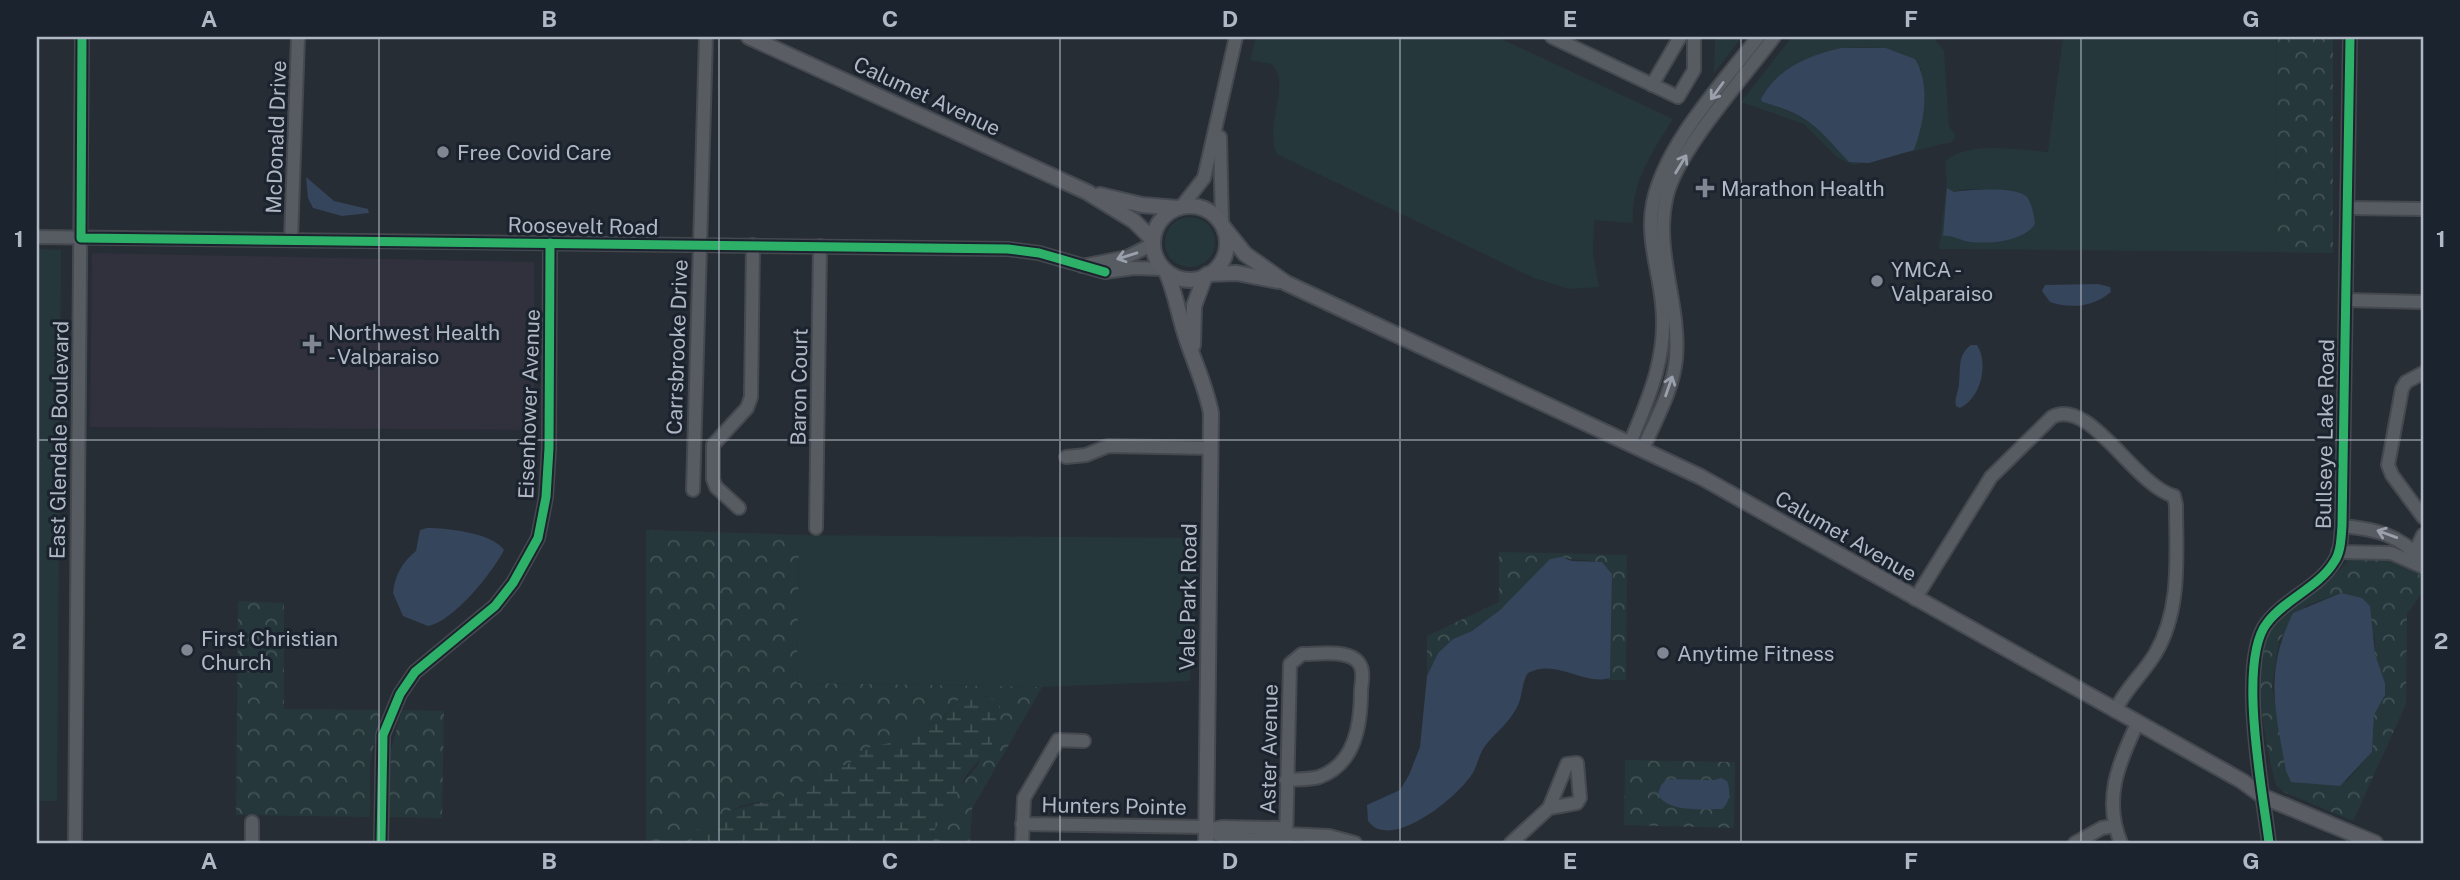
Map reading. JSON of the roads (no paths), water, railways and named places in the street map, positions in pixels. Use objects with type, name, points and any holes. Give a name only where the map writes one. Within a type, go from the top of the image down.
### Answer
[{"type":"main road","name":"Calumet Avenue","points":[[749,37],[960,137],[1087,192],[1134,221],[1153,242]]},
{"type":"main road","name":"Calumet Avenue","points":[[1087,192],[1142,205],[1180,207]]},
{"type":"main road","points":[[1180,207],[1206,209],[1223,226],[1224,255],[1207,275],[1186,279],[1165,270],[1153,242],[1160,223],[1180,207]]},
{"type":"main road","name":"Calumet Avenue","points":[[1223,226],[1245,254],[1286,283],[1521,396],[1701,477],[2242,781],[2264,797],[2375,843]]},
{"type":"main road","name":"Vale Park Road","points":[[1165,270],[1178,299],[1211,412],[1206,834]]},
{"type":"main road","name":"Calumet Avenue","points":[[1207,275],[1237,273],[1286,283]]},
{"type":"main road","name":"Vale Park Road","points":[[1193,354],[1194,306],[1207,275]]},
{"type":"street","name":"East Glendale Boulevard","points":[[75,843],[82,37]]},
{"type":"street","name":"McDonald Drive","points":[[291,239],[299,37]]},
{"type":"street","name":"Carrsbrooke Drive","points":[[693,490],[706,37]]},
{"type":"street","points":[[1180,207],[1204,178],[1220,119],[1236,37]]},
{"type":"street","points":[[1552,37],[1678,97],[1695,69],[1694,37]]},
{"type":"street","points":[[1652,85],[1680,37]]},
{"type":"street","points":[[1636,446],[1660,362],[1663,306],[1650,237],[1655,192],[1672,154],[1758,37]]},
{"type":"street","points":[[1636,446],[1665,397],[1676,359],[1675,318],[1663,250],[1663,220],[1668,192],[1682,160],[1774,37]]},
{"type":"street","name":"Bullseye Lake Road","points":[[2269,843],[2252,705],[2251,674],[2255,650],[2265,624],[2287,602],[2324,574],[2338,552],[2343,526],[2350,37]]},
{"type":"street","points":[[1220,119],[1223,226]]},
{"type":"street","points":[[2348,208],[2423,209]]},
{"type":"street","name":"Roosevelt Road","points":[[37,237],[1014,249],[1105,272],[1134,268],[1165,270]]},
{"type":"street","name":"Roosevelt Road","points":[[1082,266],[1127,257],[1153,242]]},
{"type":"street","name":"Eisenhower Avenue","points":[[381,843],[383,735],[400,694],[415,672],[495,606],[513,583],[538,538],[546,497],[549,448],[550,243]]},
{"type":"street","points":[[739,508],[716,487],[712,455],[716,438],[747,408],[751,397],[753,246]]},
{"type":"street","name":"Baron Court","points":[[816,528],[820,246]]},
{"type":"street","points":[[2346,300],[2423,302]]},
{"type":"street","points":[[2423,373],[2406,382],[2402,389],[2388,465],[2392,475],[2423,517]]},
{"type":"street","points":[[1915,599],[1991,477],[2052,417],[2060,413],[2079,416],[2089,422],[2150,485],[2174,496],[2176,505],[2176,579],[2168,630],[2154,656],[2129,686],[2115,711]]},
{"type":"street","points":[[1066,457],[1086,455],[1108,446],[1211,448]]},
{"type":"street","points":[[2343,526],[2390,534],[2416,557],[2423,567]]},
{"type":"street","points":[[2416,557],[2423,535]]},
{"type":"street","points":[[2338,552],[2382,552],[2416,557]]},
{"type":"street","name":"Aster Avenue","points":[[1286,780],[1318,777],[1335,768],[1353,746],[1361,719],[1362,669],[1356,659],[1345,655],[1302,654],[1290,664],[1286,780],[1286,838]]},
{"type":"street","points":[[2121,843],[2114,826],[2112,807],[2115,777],[2137,724]]},
{"type":"street","name":"Hunters Pointe","points":[[1022,843],[1026,793],[1058,740],[1084,741]]},
{"type":"street","points":[[1511,843],[1549,808]]},
{"type":"street","points":[[252,822],[252,843]]},
{"type":"street","name":"Hunters Pointe","points":[[1022,824],[1222,837],[1329,836],[1355,843]]},
{"type":"street","points":[[2075,843],[2102,828],[2114,826]]},
{"type":"water","points":[[1841,48],[1886,48],[1915,59],[1923,80],[1924,104],[1921,128],[1914,150],[1869,163],[1849,162],[1812,124],[1791,112],[1762,102],[1761,99],[1768,88],[1795,64]]},
{"type":"water","points":[[306,177],[334,201],[368,209],[369,213],[342,216],[313,208],[308,198]]},
{"type":"water","points":[[1947,188],[1954,192],[1992,190],[2021,194],[2027,197],[2030,203],[2035,224],[2022,235],[2003,241],[1974,242],[1943,236]]},
{"type":"water","points":[[2098,284],[2110,287],[2111,292],[2097,301],[2082,305],[2066,306],[2050,302],[2042,291],[2045,285]]},
{"type":"water","points":[[1971,345],[1977,345],[1981,353],[1981,380],[1973,397],[1960,408],[1956,406],[1956,397],[1960,362]]},
{"type":"water","points":[[420,530],[457,530],[480,536],[490,539],[504,550],[482,583],[460,606],[449,616],[428,626],[403,616],[393,593],[400,569],[416,551]]},
{"type":"water","points":[[1561,557],[1572,561],[1602,562],[1612,574],[1610,678],[1590,678],[1549,669],[1528,673],[1513,714],[1485,746],[1467,781],[1425,817],[1408,826],[1392,830],[1379,829],[1368,821],[1367,805],[1400,790],[1409,775],[1420,747],[1427,676],[1438,653],[1453,639],[1472,631],[1500,610],[1550,559]]},
{"type":"water","points":[[2341,593],[2362,598],[2370,606],[2375,654],[2385,683],[2385,695],[2374,715],[2372,752],[2340,786],[2291,782],[2286,771],[2278,729],[2274,691],[2278,654],[2293,613]]},
{"type":"water","points":[[1721,778],[1727,781],[1729,792],[1727,803],[1722,809],[1677,807],[1662,800],[1658,794],[1667,779]]},
{"type":"place","name":"Free Covid Care","points":[[443,152]]},
{"type":"place","name":"Marathon Health","points":[[1705,188]]},
{"type":"place","name":"YMCA - Valparaiso","points":[[1877,281]]},
{"type":"place","name":"Northwest Health - Valparaiso","points":[[312,344]]},
{"type":"place","name":"First Christian Church","points":[[187,650]]},
{"type":"place","name":"Anytime Fitness","points":[[1663,653]]}]
